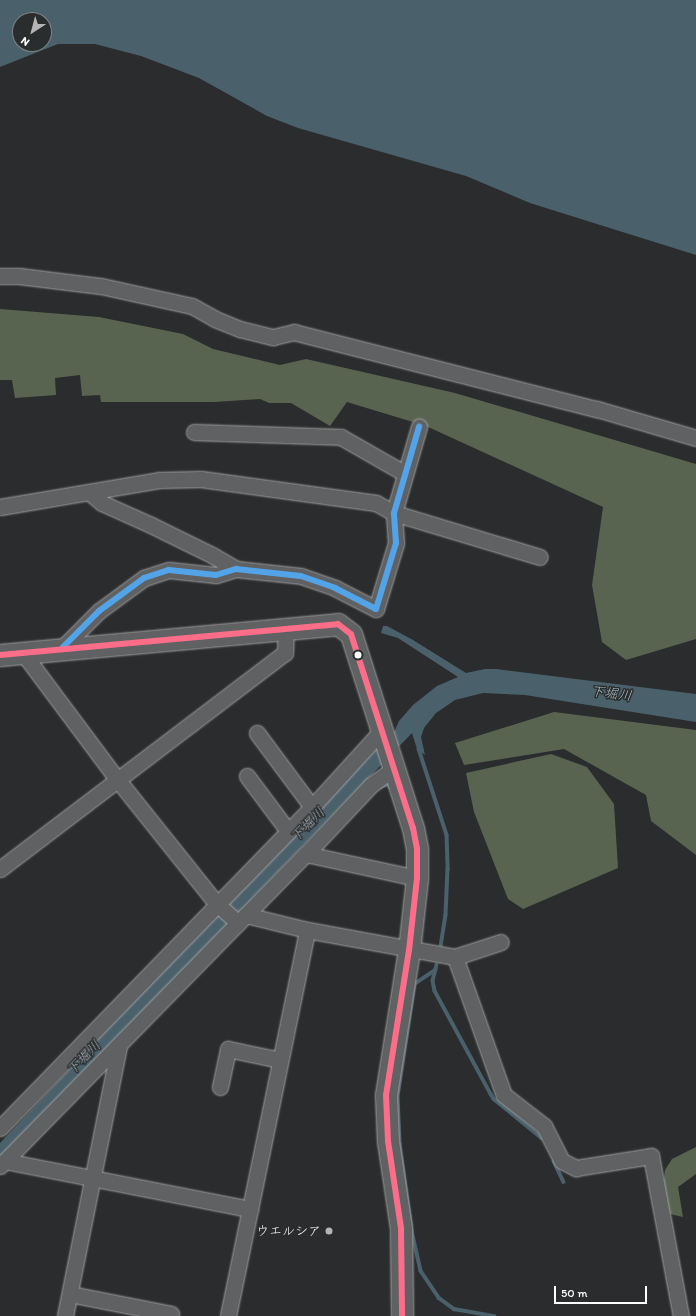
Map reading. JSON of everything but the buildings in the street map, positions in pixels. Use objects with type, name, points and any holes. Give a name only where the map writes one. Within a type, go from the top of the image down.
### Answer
[{"type":"main road","points":[[0,655],[338,624],[351,634],[413,828],[417,849],[417,878],[408,950],[386,1095],[388,1141],[400,1228],[402,1316]]},
{"type":"street","points":[[0,276],[19,276],[101,286],[192,306],[240,329],[273,337],[294,332],[598,409],[696,438]]},
{"type":"street","points":[[90,493],[102,503],[178,538],[236,569],[301,576],[335,588],[376,609],[396,543],[394,513],[404,473],[419,427]]},
{"type":"street","points":[[194,432],[341,437],[404,473]]},
{"type":"street","points":[[0,507],[90,493],[159,480],[201,479],[376,503],[394,513],[540,557]]},
{"type":"street","points":[[61,649],[99,611],[144,578],[169,570],[216,575],[236,569]]},
{"type":"street","points":[[0,869],[285,653],[286,628]]},
{"type":"street","points":[[23,653],[118,779],[216,903],[242,919],[408,950],[455,957],[501,942]]},
{"type":"street","points":[[257,733],[312,807]]},
{"type":"street","points":[[0,1128],[216,903],[312,807],[383,733]]},
{"type":"street","points":[[3,1164],[392,764]]},
{"type":"street","points":[[246,776],[288,831]]},
{"type":"street","points":[[306,854],[417,878]]},
{"type":"street","points":[[228,1316],[307,930]]},
{"type":"street","points":[[455,957],[504,1094],[544,1126],[562,1161],[576,1168],[651,1156],[681,1316]]},
{"type":"street","points":[[65,1316],[119,1045]]},
{"type":"street","points":[[220,1088],[228,1049],[280,1060]]},
{"type":"street","points":[[3,1164],[92,1178],[250,1209]]},
{"type":"street","points":[[70,1294],[171,1314]]},
{"type":"green space","points":[[0,309],[99,317],[183,334],[213,349],[280,365],[306,359],[455,393],[696,464],[696,639],[626,660],[602,642],[592,585],[603,507],[426,426],[347,402],[330,426],[291,403],[269,403],[260,399],[214,402],[101,402],[100,395],[82,396],[80,375],[55,378],[56,395],[15,398],[12,380],[0,380]]},
{"type":"green space","points":[[554,712],[696,730],[696,855],[651,821],[646,795],[564,749],[464,765],[455,743]]},
{"type":"green space","points":[[551,754],[587,767],[614,804],[618,868],[523,909],[508,899],[474,812],[466,773]]},
{"type":"green space","points":[[696,1147],[696,1174],[678,1187],[683,1217],[670,1214],[663,1188],[665,1170],[672,1159]]},
{"type":"water","points":[[0,0],[696,0],[696,255],[530,203],[466,176],[298,128],[267,116],[199,78],[141,56],[95,44],[58,44],[52,46],[52,12],[12,12],[12,52],[38,52],[0,67]]},
{"type":"water","name":"下堀川","points":[[383,626],[387,626],[413,640],[466,673],[485,669],[496,669],[696,694],[696,722],[525,695],[483,693],[455,700],[436,713],[424,728],[421,737],[425,755],[417,749],[412,733],[0,1159],[0,1143],[230,900],[395,730],[399,721],[413,705],[437,686],[458,677],[398,638],[381,633]]},
{"type":"waterway","points":[[419,749],[447,835],[448,869],[446,915],[441,945]]},
{"type":"waterway","points":[[378,788],[389,784],[390,787]]},
{"type":"waterway","points":[[437,965],[433,981],[435,991],[494,1099],[542,1138]]},
{"type":"waterway","points":[[436,970],[415,984],[398,1097],[400,1144],[412,1231],[421,1271],[439,1298],[454,1309],[494,1316]]},
{"type":"waterway","points":[[554,1161],[564,1182]]},
{"type":"transit line","points":[[61,649],[99,611],[144,578],[169,570],[216,575],[236,569],[301,576],[335,588],[376,609],[396,543],[394,513],[419,427]]},
{"type":"transit line","points":[[0,655],[338,624],[351,634],[413,828],[417,849],[417,878],[409,950],[386,1095],[388,1141],[401,1228],[402,1316]]},
{"type":"place","name":"ウエルシア","points":[[329,1231]]}]
